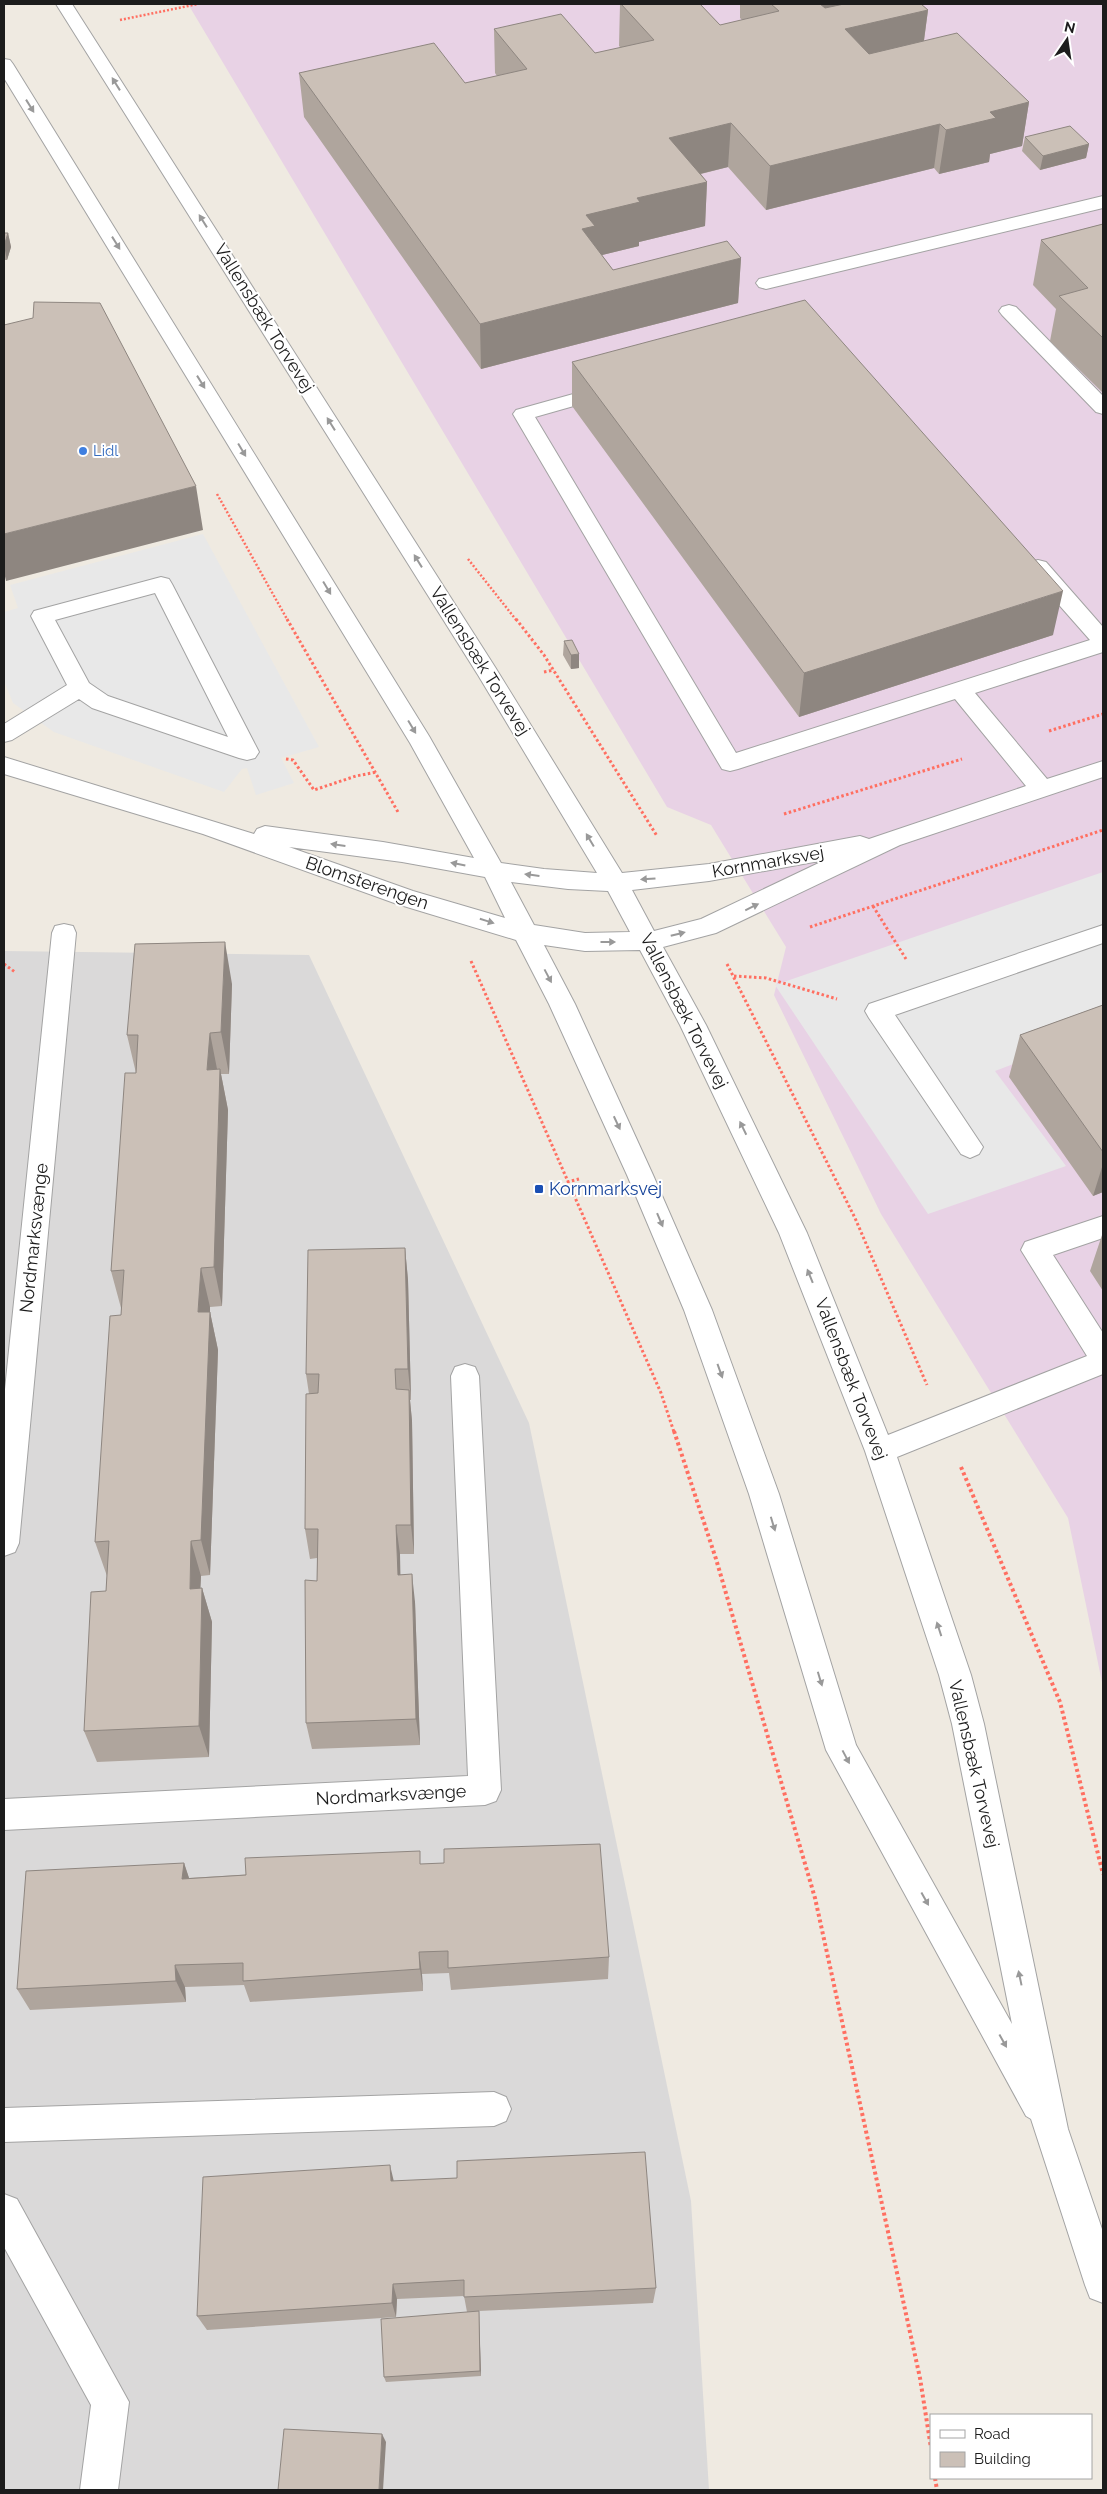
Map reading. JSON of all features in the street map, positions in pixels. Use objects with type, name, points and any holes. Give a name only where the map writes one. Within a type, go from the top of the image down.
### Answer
[{"type":"street","name":"Vallensbæk Torvevej","points":[[64,4],[428,578],[650,941],[671,986],[694,1025],[793,1233],[880,1451],[955,1675],[968,1724],[1051,2129],[1103,2285]]},
{"type":"street","name":"Vallensbæk Torvevej","points":[[4,64],[421,742],[493,870],[562,1004],[640,1175],[698,1310],[764,1494],[842,1750],[1051,2129]]},
{"type":"street","points":[[766,283],[1103,202]]},
{"type":"street","points":[[1009,312],[1103,408]]},
{"type":"street","points":[[628,385],[523,414],[730,763],[1103,643],[1024,552]]},
{"type":"street","points":[[162,584],[247,752],[100,702],[80,688],[42,616],[162,584]]},
{"type":"street","points":[[4,734],[80,688]]},
{"type":"street","points":[[960,690],[1004,746],[1042,789]]},
{"type":"street","name":"Blomsterengen","points":[[4,765],[50,781],[211,828],[378,888],[525,933]]},
{"type":"street","name":"Kornmarksvej","points":[[525,933],[585,942],[650,941],[707,927],[732,917],[891,839],[1103,769]]},
{"type":"street","name":"Blomsterengen","points":[[211,828],[423,857],[493,870]]},
{"type":"street","name":"Kornmarksvej","points":[[493,870],[556,878],[615,882],[688,876],[891,839]]},
{"type":"street","name":"Nordmarksvænge","points":[[4,1544],[64,933]]},
{"type":"street","points":[[970,1147],[878,1011],[1103,934]]},
{"type":"street","points":[[1103,1226],[1035,1250],[1103,1358]]},
{"type":"street","points":[[880,1451],[1103,1362]]},
{"type":"street","name":"Nordmarksvænge","points":[[4,1815],[485,1790],[465,1376]]},
{"type":"street","points":[[4,2125],[494,2109]]},
{"type":"street","points":[[4,2212],[110,2402],[99,2490]]},
{"type":"path","points":[[80,28],[198,4]]},
{"type":"path","points":[[237,533],[377,772],[423,857]]},
{"type":"path","points":[[544,655],[662,842]]},
{"type":"path","points":[[544,672],[554,670]]},
{"type":"path","points":[[776,817],[1103,714]]},
{"type":"path","points":[[247,752],[293,760],[314,790],[356,776],[377,772]]},
{"type":"path","points":[[808,928],[1103,830]]},
{"type":"path","points":[[873,906],[928,994]]},
{"type":"path","points":[[449,910],[660,1393],[716,1559],[815,1898],[920,2378],[930,2442]]},
{"type":"path","points":[[726,963],[855,1218],[1060,1702],[1103,1874]]},
{"type":"path","points":[[734,976],[766,978],[878,1011]]},
{"type":"path","points":[[567,1182],[580,1179]]},
{"type":"shaded area","points":[[188,4],[1103,4],[1103,1687],[1068,1518],[881,1214],[774,995],[786,947],[711,825],[667,807]]},
{"type":"shaded area","points":[[203,534],[319,747],[281,758],[294,783],[256,795],[247,768],[242,769],[224,792],[54,732],[13,703],[4,681],[4,612],[18,608],[10,585]]},
{"type":"shaded area","points":[[1103,872],[1103,1030],[995,1071],[1066,1166],[928,1214],[775,985]]},
{"type":"shaded area","points":[[4,951],[309,955],[529,1423],[691,2201],[709,2490],[4,2490]]},
{"type":"building","points":[[621,4],[700,4],[720,25],[779,11],[771,4],[820,4],[825,8],[844,4],[921,4],[928,10],[845,29],[869,54],[957,33],[1029,102],[990,112],[996,118],[946,130],[940,124],[770,166],[731,123],[669,138],[707,182],[637,198],[640,202],[586,215],[595,226],[582,229],[613,270],[727,241],[741,258],[480,324],[299,73],[434,43],[465,83],[527,69],[494,29],[561,14],[595,53],[654,40]]},
{"type":"building","points":[[1070,126],[1089,144],[1043,156],[1025,137]]},
{"type":"building","points":[[1103,224],[1103,338],[1059,296],[1088,288],[1041,240]]},
{"type":"building","points":[[4,233],[8,233],[4,246]]},
{"type":"building","points":[[805,300],[1063,591],[804,673],[572,362]]},
{"type":"building","name":"Lidl","points":[[34,302],[100,303],[196,486],[4,534],[4,325],[33,318]]},
{"type":"building","points":[[572,640],[579,654],[571,655],[564,641]]},
{"type":"building","points":[[225,942],[221,1032],[210,1033],[207,1070],[220,1069],[214,1267],[201,1268],[198,1312],[210,1312],[201,1540],[191,1541],[190,1589],[202,1588],[199,1726],[84,1731],[91,1592],[106,1591],[109,1541],[95,1542],[110,1316],[121,1315],[124,1270],[111,1271],[125,1073],[136,1073],[138,1035],[127,1035],[135,944]]},
{"type":"building","points":[[1103,1005],[1103,1152],[1020,1035]]},
{"type":"building","points":[[405,1248],[408,1369],[395,1369],[396,1389],[409,1390],[411,1525],[396,1525],[398,1575],[412,1574],[416,1719],[306,1723],[305,1580],[317,1581],[318,1529],[305,1529],[306,1394],[318,1393],[319,1374],[306,1374],[308,1250]]},
{"type":"building","points":[[600,1844],[609,1957],[448,1968],[448,1951],[419,1952],[420,1969],[243,1981],[243,1963],[175,1965],[176,1981],[17,1989],[26,1871],[184,1863],[182,1879],[246,1875],[245,1858],[420,1851],[420,1864],[444,1863],[444,1849]]},
{"type":"building","points":[[645,2152],[656,2288],[464,2297],[464,2280],[393,2284],[392,2303],[197,2316],[203,2177],[390,2165],[391,2181],[457,2178],[457,2161]]},
{"type":"building","points":[[479,2311],[480,2371],[384,2377],[381,2319]]},
{"type":"building","points":[[284,2429],[382,2434],[379,2490],[278,2490]]},
{"type":"place","name":"Lidl","points":[[83,451]]},
{"type":"place","name":"Kornmarksvej","points":[[539,1189]]}]
